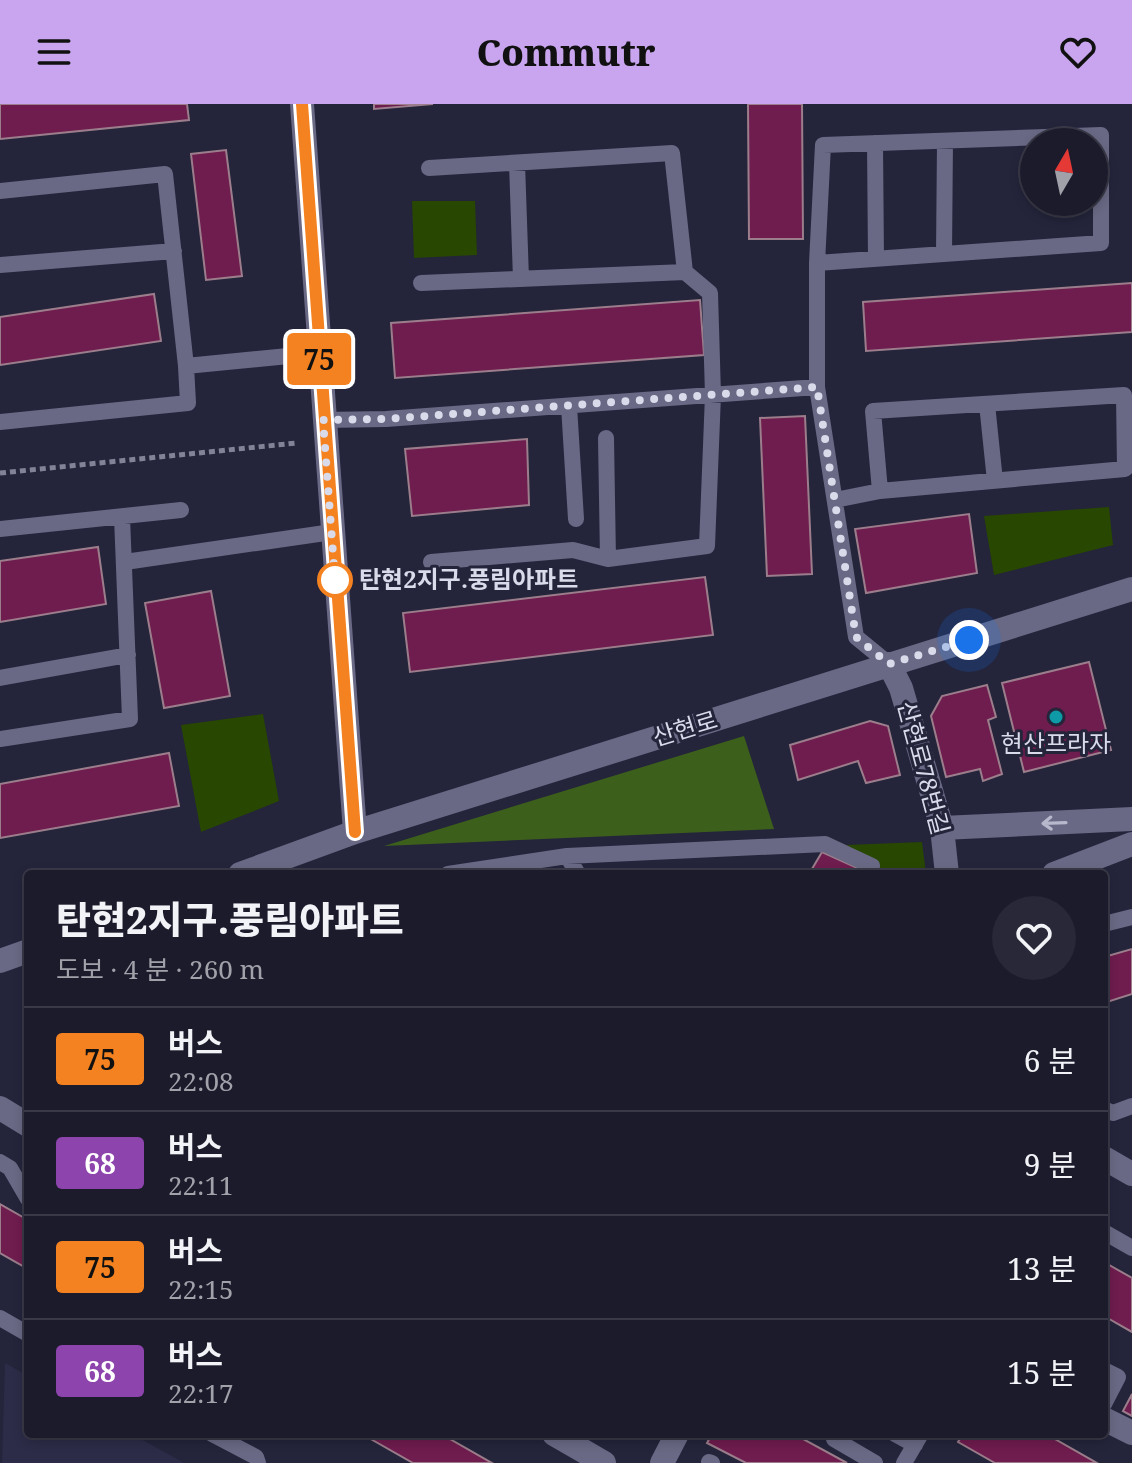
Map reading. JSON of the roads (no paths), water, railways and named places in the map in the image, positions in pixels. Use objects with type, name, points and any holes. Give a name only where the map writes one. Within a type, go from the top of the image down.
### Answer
[{"type":"street","points":[[302,104],[355,832]]},
{"type":"street","name":"산현로","points":[[251,870],[355,832],[1132,589]]},
{"type":"street","name":"산현로78번길","points":[[889,664],[901,688],[942,828],[947,870]]},
{"type":"street","points":[[942,828],[1132,819]]},
{"type":"street","points":[[1064,870],[1132,844]]},
{"type":"street","points":[[0,1108],[24,1123]]},
{"type":"street","points":[[1108,1160],[1132,1174]]},
{"type":"street","points":[[1108,1421],[1132,1433]]},
{"type":"street","points":[[561,1438],[604,1463]]},
{"type":"street","points":[[662,1463],[675,1438]]},
{"type":"lane","points":[[817,263],[1101,243],[1101,135],[823,145],[817,263],[817,387],[856,637],[889,664]]},
{"type":"lane","points":[[944,254],[945,141]]},
{"type":"lane","points":[[875,143],[876,259]]},
{"type":"lane","points":[[429,168],[672,153],[685,272]]},
{"type":"lane","points":[[517,163],[521,279]]},
{"type":"lane","points":[[0,191],[165,174],[188,403],[0,422]]},
{"type":"lane","points":[[0,265],[174,251]]},
{"type":"lane","points":[[421,283],[685,272],[710,293],[713,395],[707,546],[608,559],[573,550],[431,562]]},
{"type":"lane","points":[[186,366],[319,353]]},
{"type":"lane","points":[[323,420],[386,419],[817,387]]},
{"type":"lane","points":[[835,500],[880,491],[1125,469],[1124,395],[873,411],[880,491]]},
{"type":"lane","points":[[987,404],[995,481]]},
{"type":"lane","points":[[569,406],[576,519]]},
{"type":"lane","points":[[606,438],[608,559]]},
{"type":"lane","points":[[0,529],[181,510]]},
{"type":"lane","points":[[0,739],[130,719],[122,517]]},
{"type":"lane","points":[[125,562],[332,532]]},
{"type":"lane","points":[[0,678],[128,655]]},
{"type":"lane","points":[[474,870],[567,856],[825,844],[872,866],[872,870]]},
{"type":"lane","points":[[567,856],[576,870]]},
{"type":"lane","points":[[1108,923],[1132,917]]},
{"type":"lane","points":[[1108,1111],[1113,1113],[1132,1106]]},
{"type":"lane","points":[[0,1162],[10,1168],[24,1192]]},
{"type":"lane","points":[[1108,1234],[1132,1248]]},
{"type":"lane","points":[[0,1318],[24,1332]]},
{"type":"lane","points":[[1108,1372],[1118,1377],[1108,1396]]},
{"type":"lane","points":[[220,1438],[256,1457],[258,1463]]},
{"type":"lane","points":[[834,1439],[875,1463]]},
{"type":"lane","points":[[904,1463],[918,1439]]},
{"type":"place","name":"탄현2지구.풍림아파트","points":[[335,580]]},
{"type":"place","name":"현산프라자","points":[[1056,717]]}]
